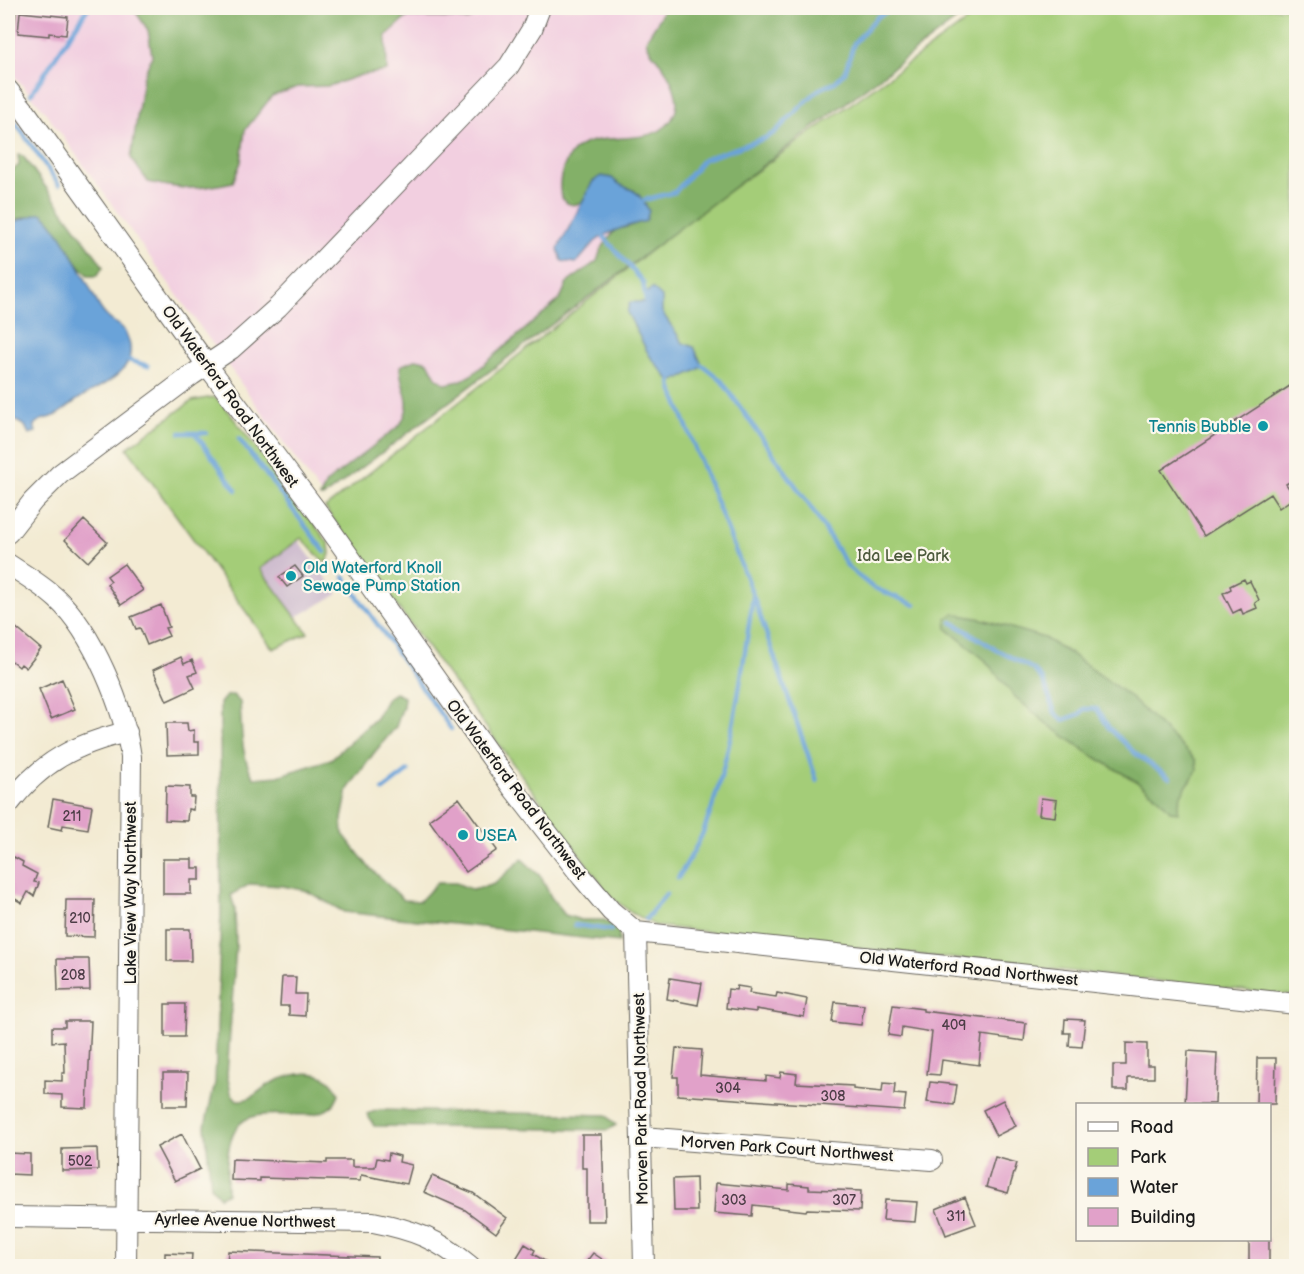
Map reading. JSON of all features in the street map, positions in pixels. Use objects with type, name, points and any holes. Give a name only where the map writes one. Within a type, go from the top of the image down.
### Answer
[{"type":"street","points":[[8,533],[33,501],[60,474],[231,349],[278,307],[509,66],[532,29],[540,8]]},
{"type":"street","name":"Old Waterford Road Northwest","points":[[12,95],[207,365],[325,522],[512,787],[582,877],[611,910],[636,932],[1296,1004]]},
{"type":"street","name":"Lake View Way Northwest","points":[[8,564],[41,586],[75,619],[88,639],[120,707],[127,732],[131,757],[131,908],[126,1266]]},
{"type":"street","points":[[8,805],[21,788],[59,756],[82,745],[127,732]]},
{"type":"street","name":"Morven Park Road Northwest","points":[[636,932],[644,1266]]},
{"type":"street","name":"Morven Park Court Northwest","points":[[642,1137],[932,1160]]},
{"type":"street","name":"Ayrlee Avenue Northwest","points":[[8,1217],[373,1222],[401,1227],[432,1239],[470,1266]]},
{"type":"shaded area","points":[[19,8],[972,8],[323,497],[43,109],[10,71]]},
{"type":"shaded area","name":"Old Waterford Knoll Sewage Pump Station","points":[[298,540],[338,594],[296,617],[260,569]]},
{"type":"green space","points":[[8,8],[19,8],[10,71],[8,71]]},
{"type":"green space","points":[[133,8],[483,8],[468,20],[407,17],[386,36],[387,71],[361,75],[329,86],[298,87],[272,96],[245,130],[241,162],[233,182],[190,188],[148,182],[131,158],[143,78],[152,56],[148,30]]},
{"type":"green space","points":[[664,8],[972,8],[320,497],[326,483],[400,425],[405,416],[407,402],[400,366],[417,359],[428,362],[436,377],[446,384],[460,381],[473,374],[560,299],[567,283],[597,261],[601,249],[615,230],[631,226],[635,191],[618,185],[612,178],[593,181],[582,203],[571,204],[564,201],[560,184],[566,162],[572,152],[580,146],[605,139],[658,132],[668,124],[675,113],[677,102],[672,83],[646,40]]},
{"type":"green space","name":"Ida Lee Park","points":[[985,8],[1296,8],[1296,996],[656,926],[632,913],[611,897],[325,508],[697,214]]},
{"type":"green space","points":[[18,155],[23,156],[99,260],[103,267],[97,276],[89,276],[82,269],[55,227],[41,214],[8,221],[8,174],[19,165]]},
{"type":"green space","points":[[213,397],[222,403],[329,544],[330,554],[327,562],[323,561],[301,538],[260,569],[308,633],[273,649],[127,448],[192,401]]},
{"type":"green space","points":[[954,614],[982,619],[1044,638],[1071,654],[1129,696],[1196,760],[1197,770],[1181,795],[1178,812],[1170,811],[1159,798],[1134,780],[1093,756],[1047,724],[1014,696],[985,660],[947,629],[946,618]]},
{"type":"green space","points":[[395,693],[404,697],[396,727],[348,789],[342,819],[343,834],[368,866],[404,900],[420,901],[437,883],[456,883],[473,890],[494,884],[522,859],[541,877],[551,897],[565,915],[581,920],[605,920],[619,931],[619,942],[344,912],[307,891],[283,886],[250,884],[231,895],[235,910],[236,946],[227,1075],[231,1093],[237,1100],[247,1099],[279,1080],[308,1073],[326,1078],[339,1094],[332,1106],[322,1112],[255,1116],[244,1121],[232,1136],[227,1160],[227,1193],[220,1197],[211,1187],[205,1126],[215,1083],[221,911],[220,703],[226,696],[233,695],[240,702],[244,751],[254,778],[278,776],[331,759],[376,718],[387,698]]},
{"type":"green space","points":[[379,1110],[606,1115],[616,1125],[608,1130],[374,1126],[367,1114]]},
{"type":"water","points":[[601,176],[612,178],[639,195],[649,211],[646,221],[601,237],[576,263],[562,261],[558,249],[593,181]]},
{"type":"water","points":[[41,213],[47,217],[67,246],[101,309],[107,317],[124,330],[130,345],[130,355],[126,365],[119,373],[58,414],[36,423],[34,425],[36,432],[29,434],[25,426],[8,416],[8,224]]},
{"type":"water","points":[[652,288],[662,297],[662,312],[683,343],[694,347],[702,365],[698,370],[671,382],[649,355],[627,312],[630,302],[646,302],[644,295]]},
{"type":"building","points":[[20,12],[68,17],[66,35],[18,33]]},
{"type":"building","name":"Tennis Bubble","points":[[1296,382],[1296,478],[1286,484],[1295,497],[1279,508],[1270,494],[1204,536],[1161,470]]},
{"type":"building","points":[[84,520],[107,542],[88,562],[65,540]]},
{"type":"building","points":[[124,564],[143,590],[121,605],[107,584],[111,581],[107,576]]},
{"type":"building","name":"Old Waterford Knoll Sewage Pump Station","points":[[295,566],[303,576],[287,587],[279,577]]},
{"type":"building","points":[[1244,579],[1246,583],[1250,581],[1259,600],[1255,603],[1257,608],[1243,614],[1241,609],[1233,613],[1223,593],[1231,589],[1230,586]]},
{"type":"building","points":[[161,605],[169,627],[165,628],[169,636],[147,645],[140,628],[136,629],[131,617]]},
{"type":"building","points":[[8,621],[41,649],[26,668],[21,664],[19,667],[8,658]]},
{"type":"building","points":[[181,657],[184,664],[192,660],[197,672],[189,675],[195,688],[167,701],[153,670]]},
{"type":"building","points":[[62,679],[75,709],[51,719],[39,689]]},
{"type":"building","points":[[166,723],[187,723],[188,731],[194,730],[194,742],[199,742],[199,754],[167,755]]},
{"type":"building","points":[[166,786],[190,787],[190,797],[194,797],[193,810],[188,809],[187,821],[165,820]]},
{"type":"building","name":"USEA","points":[[459,798],[497,850],[466,872],[429,820]]},
{"type":"building","points":[[1041,798],[1057,800],[1055,817],[1039,815]]},
{"type":"building","points":[[53,799],[92,806],[88,829],[63,825],[62,830],[48,827]]},
{"type":"building","points":[[14,857],[23,862],[22,866],[37,874],[34,882],[39,883],[34,896],[28,892],[22,903],[8,895],[8,871]]},
{"type":"building","points":[[163,859],[192,859],[192,868],[200,868],[200,880],[191,880],[191,894],[163,894]]},
{"type":"building","points":[[66,900],[95,900],[94,937],[65,936]]},
{"type":"building","points":[[167,929],[190,929],[191,961],[167,961]]},
{"type":"building","points":[[57,959],[89,959],[90,990],[58,991]]},
{"type":"building","points":[[282,977],[296,977],[295,994],[306,994],[305,1016],[289,1015],[289,1006],[280,1006]]},
{"type":"building","points":[[670,978],[702,983],[698,1005],[667,999]]},
{"type":"building","points":[[737,986],[750,988],[749,993],[776,997],[777,993],[807,999],[804,1017],[756,1009],[756,1012],[726,1008],[728,989],[736,990]]},
{"type":"building","points":[[835,1002],[864,1005],[861,1025],[832,1022]]},
{"type":"building","points":[[165,1004],[185,1004],[184,1037],[165,1037]]},
{"type":"building","points":[[893,1005],[923,1009],[923,1011],[1026,1023],[1024,1041],[982,1035],[979,1065],[942,1060],[940,1075],[927,1074],[932,1032],[902,1027],[901,1037],[888,1035]]},
{"type":"building","points":[[1065,1019],[1085,1020],[1082,1047],[1069,1046],[1070,1033],[1064,1033]]},
{"type":"building","points":[[65,1021],[91,1021],[87,1108],[62,1107],[62,1095],[45,1094],[45,1080],[62,1081],[62,1073],[65,1073],[64,1041],[52,1042],[52,1027],[65,1027]]},
{"type":"building","points":[[1126,1043],[1147,1044],[1147,1065],[1154,1065],[1154,1078],[1128,1078],[1128,1090],[1113,1090],[1113,1065],[1126,1065]]},
{"type":"building","points":[[676,1048],[702,1050],[700,1075],[766,1081],[766,1076],[780,1078],[781,1072],[797,1074],[796,1083],[853,1086],[853,1089],[882,1092],[883,1083],[895,1084],[894,1094],[906,1095],[904,1111],[678,1095],[678,1077],[673,1077]]},
{"type":"building","points":[[1188,1051],[1217,1053],[1215,1103],[1185,1103]]},
{"type":"building","points":[[1257,1058],[1276,1058],[1275,1104],[1256,1103]]},
{"type":"building","points":[[163,1073],[188,1073],[187,1106],[163,1106]]},
{"type":"building","points":[[930,1082],[957,1085],[954,1105],[927,1102]]},
{"type":"building","points":[[1003,1100],[1016,1126],[996,1136],[983,1110]]},
{"type":"building","points":[[182,1134],[200,1169],[175,1181],[157,1147]]},
{"type":"building","points":[[582,1135],[602,1135],[605,1221],[587,1221],[587,1168],[582,1168]]},
{"type":"building","points":[[97,1148],[98,1170],[62,1171],[62,1149]]},
{"type":"building","points":[[8,1153],[30,1154],[30,1175],[8,1174]]},
{"type":"building","points":[[389,1153],[400,1156],[399,1162],[412,1165],[407,1184],[361,1175],[360,1181],[260,1178],[260,1181],[231,1180],[232,1159],[327,1163],[327,1160],[352,1160],[352,1167],[375,1167],[377,1158],[388,1160]]},
{"type":"building","points":[[995,1157],[1017,1163],[1008,1193],[986,1187]]},
{"type":"building","points":[[432,1176],[473,1193],[507,1218],[496,1233],[465,1210],[424,1192]]},
{"type":"building","points":[[696,1178],[697,1211],[674,1211],[673,1179]]},
{"type":"building","points":[[716,1183],[789,1190],[789,1184],[809,1186],[809,1189],[861,1191],[860,1211],[807,1209],[806,1211],[753,1205],[752,1216],[714,1213]]},
{"type":"building","points":[[965,1197],[976,1224],[946,1235],[936,1209]]},
{"type":"building","points":[[885,1200],[917,1202],[915,1222],[883,1220]]},
{"type":"building","points":[[1249,1241],[1269,1241],[1269,1265],[1249,1265]]},
{"type":"building","points":[[525,1244],[535,1250],[533,1254],[553,1266],[521,1266],[514,1262]]},
{"type":"building","points":[[228,1251],[377,1257],[377,1266],[227,1266]]},
{"type":"building","points":[[165,1253],[192,1254],[191,1266],[165,1266]]},
{"type":"building","points":[[593,1253],[612,1266],[583,1266]]},
{"type":"waterway","points":[[31,94],[88,8]]},
{"type":"waterway","points":[[644,200],[675,192],[704,159],[774,133],[818,90],[835,82],[845,72],[854,43],[877,17],[893,8]]},
{"type":"waterway","points":[[8,112],[59,185]]},
{"type":"waterway","points":[[604,237],[643,282],[646,302]]},
{"type":"waterway","points":[[128,360],[148,366]]},
{"type":"waterway","points":[[702,365],[721,380],[812,509],[848,567],[872,587],[915,605]]},
{"type":"waterway","points":[[671,382],[753,595],[817,781]]},
{"type":"waterway","points":[[180,433],[206,433]]},
{"type":"waterway","points":[[195,433],[236,490]]},
{"type":"waterway","points":[[239,439],[325,552]]},
{"type":"waterway","points":[[344,577],[451,729]]},
{"type":"waterway","points":[[678,878],[704,830],[722,774],[735,714],[753,596]]},
{"type":"waterway","points":[[952,622],[1033,669],[1043,680],[1055,713],[1063,720],[1080,714],[1084,709],[1097,709],[1109,728],[1136,754],[1170,778]]},
{"type":"waterway","points":[[383,790],[408,771]]},
{"type":"waterway","points":[[646,919],[666,894]]},
{"type":"waterway","points":[[575,925],[611,930]]},
{"type":"place","name":"Tennis Bubble","points":[[1263,426]]},
{"type":"place","name":"Old Waterford Knoll Sewage Pump Station","points":[[291,576]]},
{"type":"place","name":"USEA","points":[[463,835]]}]
